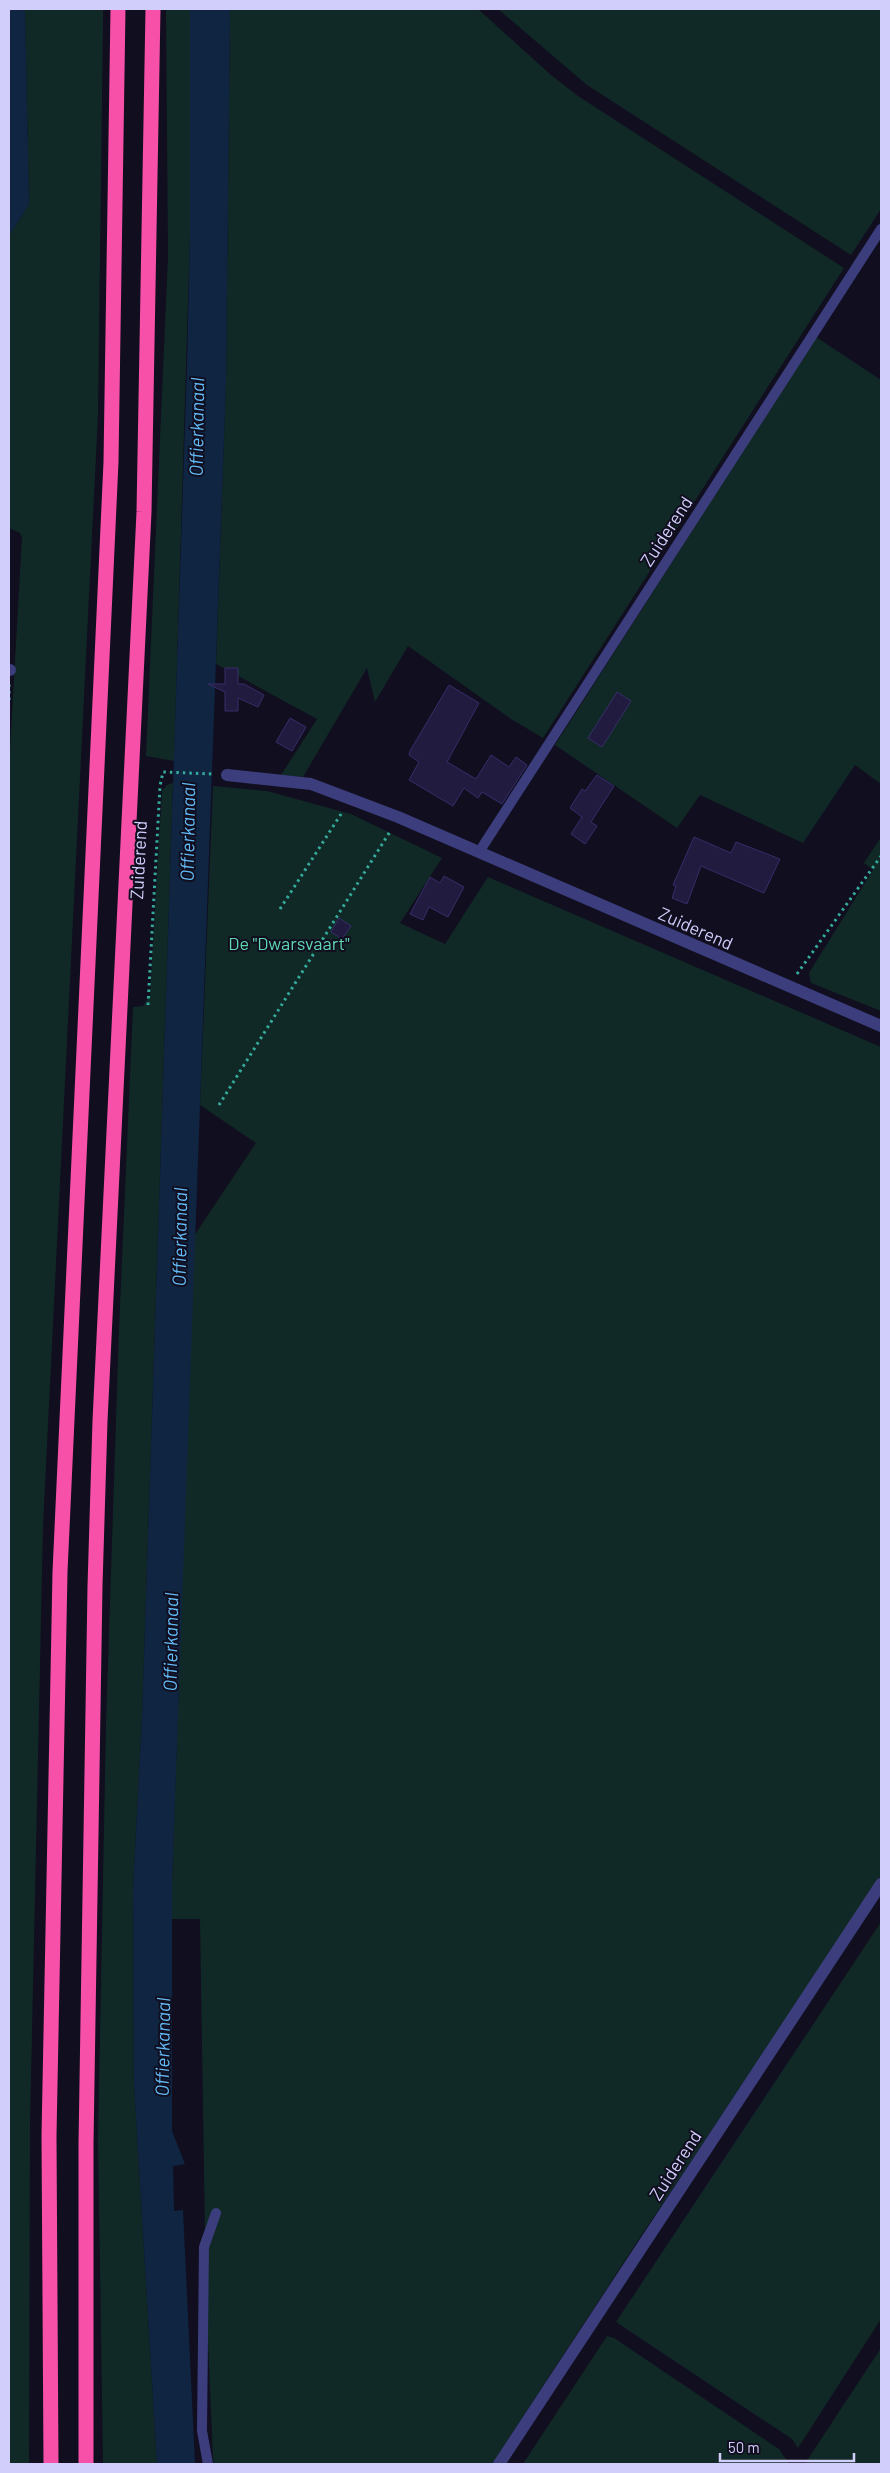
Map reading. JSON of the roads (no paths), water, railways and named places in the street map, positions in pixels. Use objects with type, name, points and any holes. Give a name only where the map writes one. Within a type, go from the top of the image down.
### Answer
[{"type":"highway","points":[[51,2464],[49,2136],[60,1572],[111,462],[118,9]]},
{"type":"highway","points":[[86,2464],[86,2144],[95,1586],[101,1411],[144,512],[153,9]]},
{"type":"street","name":"Zuiderend","points":[[223,775],[311,784],[398,817],[881,1026]]},
{"type":"street","name":"Zuiderend","points":[[499,2464],[881,1884]]},
{"type":"lane","name":"Zuiderend","points":[[479,852],[881,229]]},
{"type":"lane","points":[[208,2464],[202,2431],[204,2247],[216,2213]]},
{"type":"water","points":[[9,9],[25,9],[29,204],[9,236]]},
{"type":"water","name":"Offierkanaal","points":[[190,9],[230,9],[226,382],[172,1882],[172,2131],[185,2164],[173,2166],[174,2211],[183,2210],[195,2464],[157,2464],[134,2084],[133,1890],[142,1717],[187,364],[190,235]]},
{"type":"park label","name":"De \"Dwarsvaart\"","points":[[289,943]]}]
